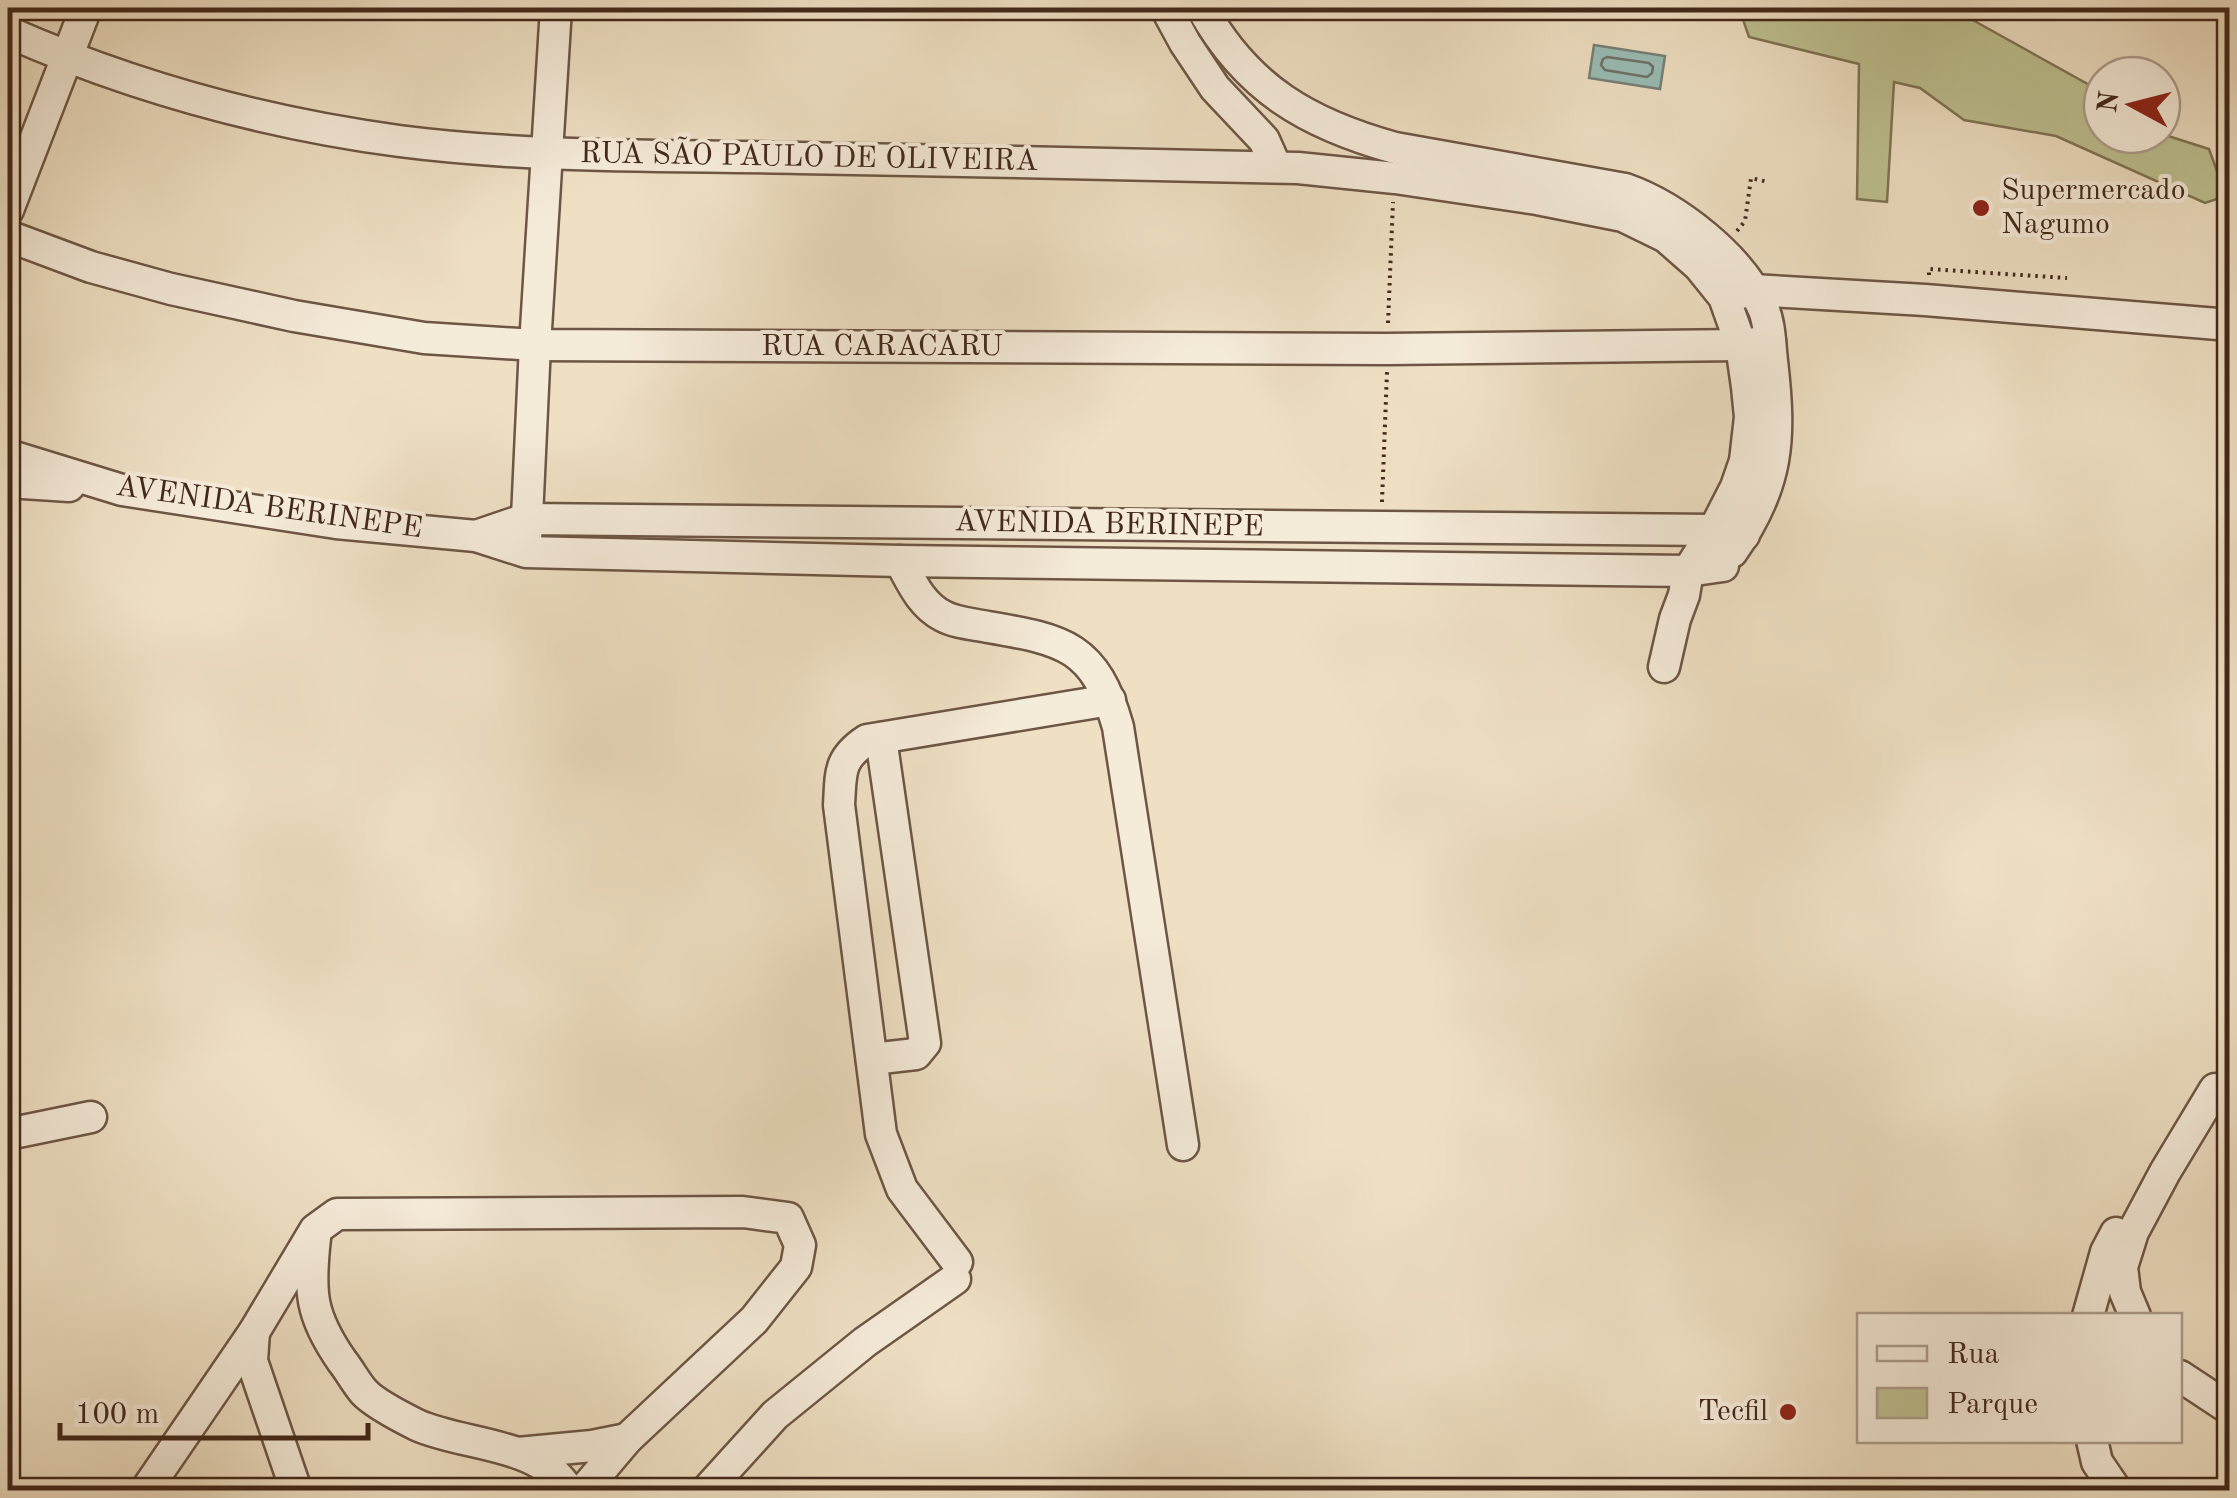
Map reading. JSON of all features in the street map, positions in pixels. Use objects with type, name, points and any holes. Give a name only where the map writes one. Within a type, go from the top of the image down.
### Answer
[{"type":"street","points":[[8,210],[86,8]]},
{"type":"street","points":[[526,552],[556,8]]},
{"type":"street","points":[[1166,8],[1215,88],[1264,140],[1276,168]]},
{"type":"street","points":[[1202,8],[1226,47],[1254,78],[1289,105],[1359,137],[1395,148],[1625,189],[1650,198],[1717,248],[1742,274],[1738,294],[1755,343],[1777,437],[1769,484],[1744,534]]},
{"type":"street","name":"RUA SÃO PAULO DE OLIVEIRA","points":[[8,32],[66,58],[158,87],[276,119],[400,141],[547,153],[1276,168],[1395,178],[1568,203],[1623,216],[1666,237],[1738,294]]},
{"type":"street","name":"RUA CARACARU","points":[[8,236],[171,289],[294,316],[424,338],[535,345],[1388,349],[1755,343]]},
{"type":"street","points":[[1738,294],[1925,300],[2230,325]]},
{"type":"street","points":[[1664,667],[1686,583],[1745,462],[1755,343]]},
{"type":"street","name":"AVENIDA BERINEPE","points":[[8,455],[122,490],[336,524],[476,536],[526,552],[1686,583],[1722,566],[1744,534],[1714,530],[526,520],[476,536]]},
{"type":"street","points":[[8,482],[122,490]]},
{"type":"street","points":[[900,562],[917,592],[943,616],[1034,635],[1077,652],[1096,673],[1110,700],[1118,727],[1183,1145]]},
{"type":"street","points":[[707,1490],[774,1415],[956,1270],[902,1190],[881,1134],[839,806],[841,766],[851,750],[867,740],[1110,700]]},
{"type":"street","points":[[872,1059],[916,1054],[924,1043],[881,738]]},
{"type":"street","points":[[2133,1313],[2122,1267],[2133,1232],[2215,1089]]},
{"type":"street","points":[[8,1134],[90,1117]]},
{"type":"street","points":[[2089,1313],[2115,1234],[2166,1172]]},
{"type":"street","points":[[146,1490],[258,1324],[315,1230],[336,1214],[743,1212],[788,1218],[800,1245],[796,1267],[754,1320],[627,1439],[584,1490]]},
{"type":"street","points":[[315,1230],[310,1279],[313,1305],[329,1342]]},
{"type":"street","points":[[258,1324],[288,1312],[307,1318],[366,1395],[419,1426],[518,1453],[562,1479],[568,1490]]},
{"type":"street","points":[[258,1324],[252,1361],[296,1490]]},
{"type":"street","points":[[2182,1377],[2230,1408]]},
{"type":"street","points":[[518,1453],[627,1439]]},
{"type":"street","points":[[2092,1448],[2116,1490]]},
{"type":"path","points":[[1726,240],[1745,221],[1751,178],[1768,182]]},
{"type":"path","points":[[1925,300],[1930,269],[2067,278]]},
{"type":"green space","points":[[1739,8],[1951,8],[2082,81],[2082,148],[2056,136],[1964,120],[1920,88],[1894,82],[1887,202],[1857,199],[1859,64],[1749,37]]},
{"type":"green space","points":[[2182,140],[2209,149],[2226,196],[2205,203],[2098,155],[2182,155]]},
{"type":"water","points":[[1594,45],[1665,56],[1660,89],[1589,78]]},
{"type":"place","name":"Supermercado Nagumo","points":[[1981,208]]},
{"type":"place","name":"Tecfil","points":[[1788,1412]]}]
